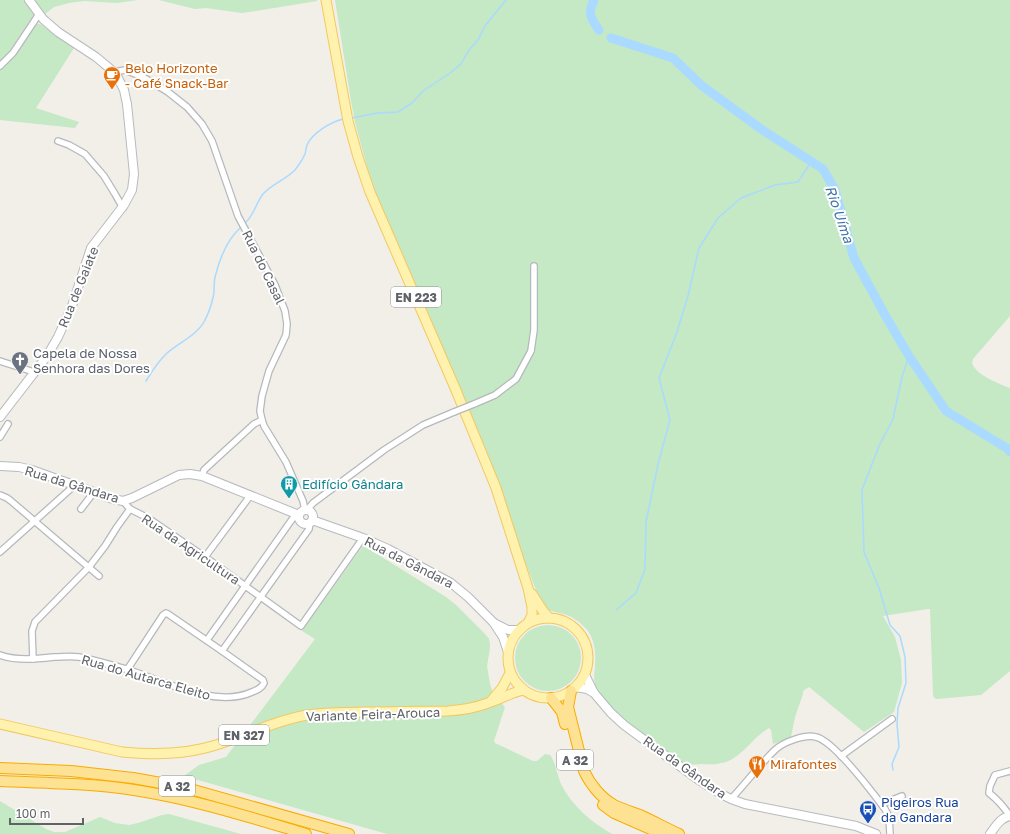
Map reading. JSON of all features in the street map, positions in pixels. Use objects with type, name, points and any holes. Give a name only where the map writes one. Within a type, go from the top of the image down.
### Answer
[{"type":"highway","name":"A 32","points":[[574,689],[568,708],[584,771],[588,780],[607,801],[662,834]]},
{"type":"highway","name":"A 32","points":[[551,698],[562,712],[579,773],[583,782],[603,805],[614,813],[637,819],[679,834]]},
{"type":"highway","name":"A 32","points":[[0,768],[71,771],[133,778],[176,786],[348,834]]},
{"type":"highway","name":"A 32","points":[[0,781],[67,784],[133,790],[178,798],[306,834]]},
{"type":"highway","name":"A 32","points":[[637,819],[654,834]]},
{"type":"highway","name":"A 32","points":[[637,819],[670,834]]},
{"type":"highway","name":"A 32","points":[[637,819],[658,820],[687,834]]},
{"type":"main road","name":"Rua de Gaiate","points":[[0,417],[47,356],[58,337],[72,306],[91,248],[122,208],[132,190],[134,174],[127,104],[124,90],[118,78],[114,72],[58,32],[43,19],[30,0]]},
{"type":"main road","name":"EN 223","points":[[326,0],[348,121],[358,157],[370,192],[455,388],[496,488],[528,588],[532,607],[532,615],[528,623]]},
{"type":"main road","name":"Rua da Gândara","points":[[0,466],[19,467],[32,470],[113,499],[123,501],[178,475],[190,474],[202,476],[250,496],[302,513],[300,521],[304,524],[308,524],[311,521],[363,538],[388,549],[451,583],[468,596],[494,623],[503,637],[508,652]]},
{"type":"main road","points":[[302,513],[309,510],[313,518],[311,521]]},
{"type":"main road","name":"EN 223","points":[[528,588],[538,605],[549,618]]},
{"type":"main road","points":[[549,618],[556,618],[570,624],[580,634],[587,646],[588,661],[585,675],[574,689],[565,695],[551,698],[536,697],[518,685],[510,673],[508,666],[508,652],[512,640],[528,623],[535,620],[549,618]]},
{"type":"main road","name":"Rua da Gândara","points":[[494,623],[508,630],[520,630]]},
{"type":"main road","points":[[490,703],[502,688],[510,673]]},
{"type":"main road","name":"Rua da Gândara","points":[[585,675],[594,693],[611,713],[624,725],[718,793],[745,804],[876,834]]},
{"type":"main road","points":[[574,689],[587,689],[594,693]]},
{"type":"main road","name":"Variante Feira-Arouca","points":[[0,724],[110,750],[157,755],[204,749],[279,722],[302,716],[326,713],[448,711],[466,709],[490,703],[508,694],[524,690]]},
{"type":"main road","points":[[990,834],[1000,820],[1010,816]]},
{"type":"street","points":[[0,66],[13,53],[39,14]]},
{"type":"street","name":"Rua do Casal","points":[[114,72],[125,70],[143,77],[168,92],[187,107],[202,124],[212,141],[238,216],[275,285],[285,311],[287,324],[286,335],[269,371],[262,396],[260,411],[264,426],[286,462],[303,501],[302,513]]},
{"type":"street","points":[[58,141],[85,154],[104,176],[122,208]]},
{"type":"street","points":[[206,640],[294,518],[384,450],[423,425],[495,395],[516,379],[531,351],[534,330],[534,266]]},
{"type":"street","points":[[0,360],[34,372]]},
{"type":"street","points":[[202,476],[204,470],[254,424],[262,420]]},
{"type":"street","points":[[0,437],[8,424]]},
{"type":"street","points":[[0,552],[75,485]]},
{"type":"street","points":[[81,509],[94,492]]},
{"type":"street","points":[[0,495],[7,498],[99,576]]},
{"type":"street","points":[[205,557],[250,496]]},
{"type":"street","name":"Rua da Agricultura","points":[[123,501],[130,510],[148,518],[301,626],[363,538]]},
{"type":"street","points":[[33,659],[32,631],[35,622],[89,567],[130,510]]},
{"type":"street","points":[[127,670],[163,615],[166,613],[222,650],[309,529],[311,521]]},
{"type":"street","name":"Rua do Autarca Eleito","points":[[0,655],[15,659],[64,656],[77,657],[127,670],[191,692],[226,698],[246,695],[262,686],[264,683],[263,680],[222,650]]},
{"type":"street","points":[[841,756],[892,719]]},
{"type":"street","points":[[731,799],[777,748],[791,740],[815,736],[825,740],[841,756],[882,804],[889,817],[890,834]]},
{"type":"street","points":[[1010,771],[995,775],[990,786],[989,793],[1004,807],[1010,816]]},
{"type":"street","points":[[882,804],[902,796]]},
{"type":"green space","points":[[0,0],[26,0],[35,13],[9,52],[0,62]]},
{"type":"green space","points":[[35,0],[138,0],[117,3],[84,1],[69,3],[54,7],[45,14]]},
{"type":"green space","points":[[159,0],[317,1],[242,13],[206,8],[195,9]]},
{"type":"green space","points":[[335,0],[1010,0],[1010,316],[973,359],[972,363],[974,367],[983,375],[1010,388],[1010,671],[981,695],[934,698],[930,609],[928,609],[883,616],[895,637],[901,660],[902,683],[894,712],[864,732],[809,687],[803,691],[791,737],[789,739],[773,744],[771,730],[769,728],[735,758],[728,761],[716,764],[683,764],[677,762],[618,714],[599,693],[595,684],[595,652],[592,639],[588,631],[572,617],[550,611],[545,608],[539,598],[467,411],[384,215],[367,167],[355,122]]},
{"type":"green space","points":[[35,24],[40,24],[74,48],[36,108],[79,122],[75,128],[0,120],[0,69],[14,55]]},
{"type":"green space","points":[[364,546],[446,597],[485,634],[489,639],[490,644],[487,666],[490,684],[494,696],[505,707],[494,741],[495,743],[533,761],[537,761],[545,754],[550,755],[565,792],[583,813],[612,834],[387,834],[184,776],[199,765],[226,757],[315,639],[302,631]]},
{"type":"green space","points":[[548,625],[561,628],[571,635],[578,645],[581,658],[578,671],[571,681],[561,688],[548,691],[535,688],[525,681],[518,671],[515,658],[518,645],[525,635],[535,628]]},
{"type":"green space","points":[[0,801],[46,829],[54,832],[65,832],[100,817],[115,823],[129,825],[169,814],[241,834],[0,834]]},
{"type":"waterway","points":[[352,118],[377,113],[398,112],[412,103],[423,91],[461,64],[469,50],[478,40],[485,26],[506,0]]},
{"type":"waterway","name":"Rio Uíma","points":[[594,0],[590,12],[599,30]]},
{"type":"waterway","name":"Rio Uíma","points":[[611,38],[673,58],[701,85],[761,129],[823,169],[835,190],[854,258],[909,356],[946,411],[1008,449],[1010,452]]},
{"type":"waterway","points":[[246,222],[263,194],[270,187],[287,177],[295,170],[303,158],[307,145],[313,136],[328,125],[343,119]]},
{"type":"waterway","points":[[616,610],[636,593],[645,569],[646,522],[658,464],[670,420],[659,378],[676,335],[688,296],[699,248],[718,218],[741,198],[775,185],[798,182],[811,162]]},
{"type":"waterway","points":[[146,381],[160,360],[166,354],[201,327],[209,312],[214,293],[215,277],[221,258],[231,238],[240,228]]},
{"type":"waterway","points":[[893,770],[892,764],[899,747],[897,724],[898,708],[906,683],[905,657],[900,636],[890,625],[879,588],[864,552],[862,490],[879,446],[893,419],[902,377],[909,356]]},
{"type":"place","name":"Belo Horizonte - Café Snack-Bar","points":[[112,90]]},
{"type":"place","name":"Capela de Nossa Senhora das Dores","points":[[20,375]]},
{"type":"place","name":"Edifício Gândara","points":[[289,499]]},
{"type":"place","name":"Mirafontes","points":[[757,779]]},
{"type":"place","name":"Pigeiros Rua da Gandara","points":[[868,824]]}]
